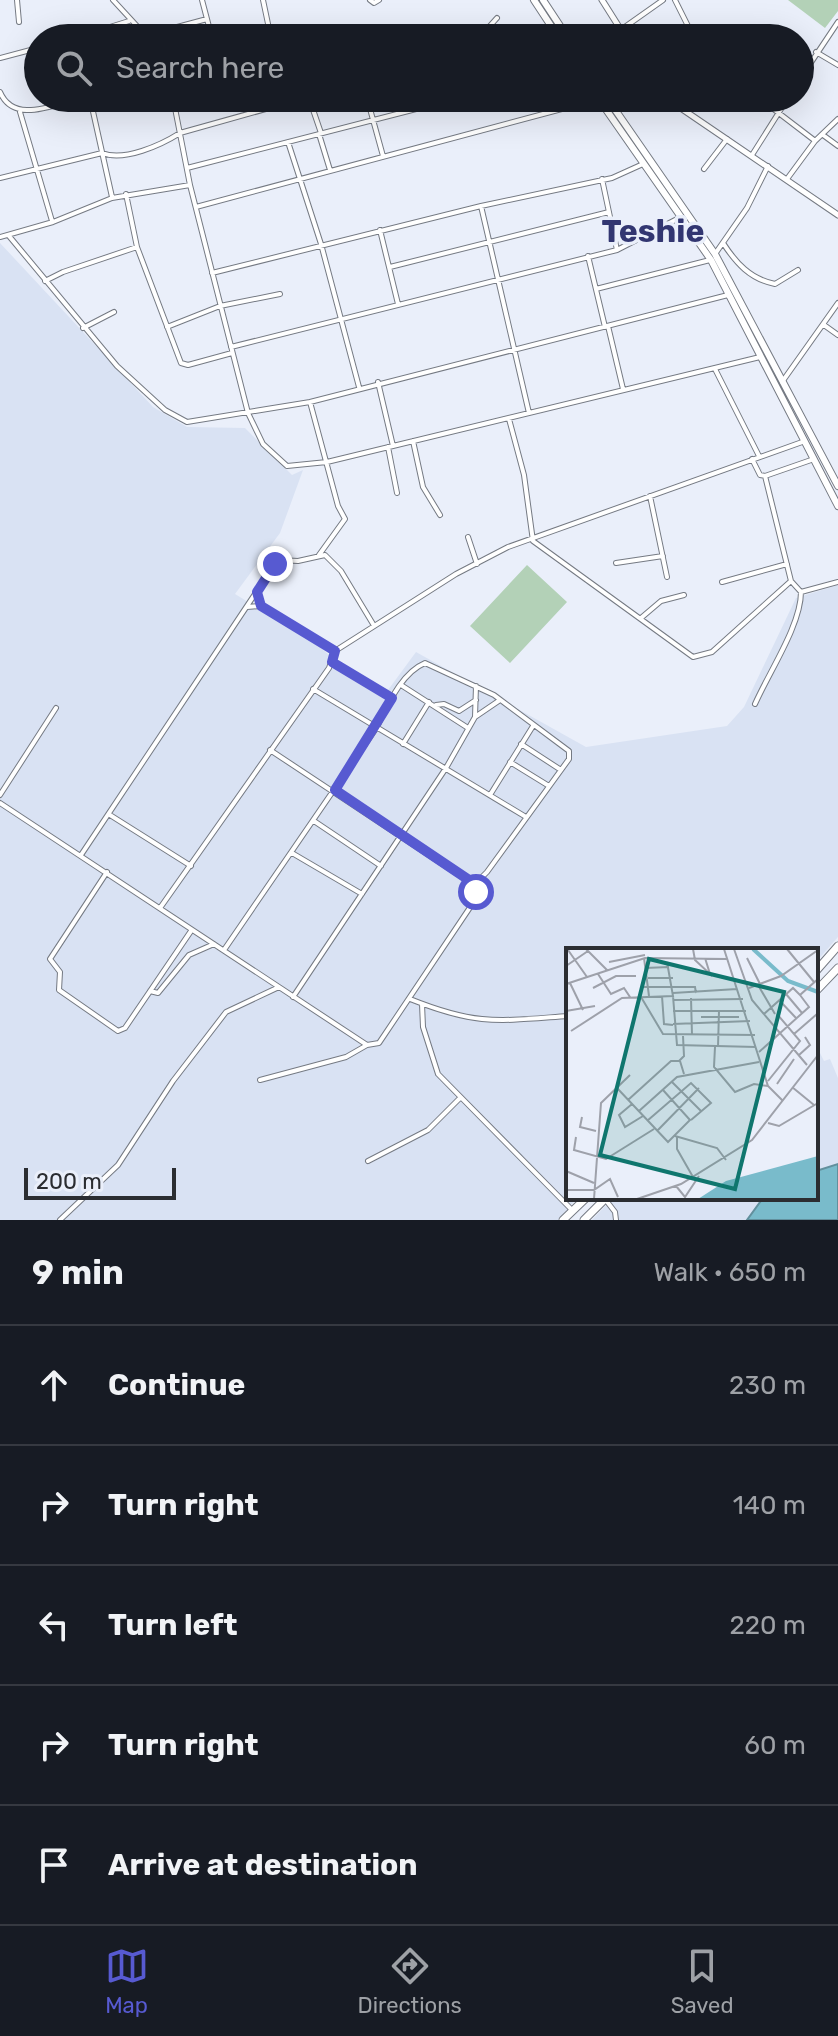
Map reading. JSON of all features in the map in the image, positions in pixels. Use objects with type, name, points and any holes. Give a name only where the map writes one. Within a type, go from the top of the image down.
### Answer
[{"type":"main road","points":[[534,0],[550,24]]},
{"type":"main road","points":[[543,0],[559,24]]},
{"type":"main road","points":[[611,112],[681,217],[713,257],[762,357],[780,384],[838,506]]},
{"type":"main road","points":[[612,112],[713,257],[838,486]]},
{"type":"main road","points":[[818,969],[838,946]]},
{"type":"main road","points":[[818,989],[838,968]]},
{"type":"main road","points":[[563,1220],[584,1200]]},
{"type":"main road","points":[[584,1220],[605,1200]]},
{"type":"street","points":[[17,0],[19,22]]},
{"type":"street","points":[[113,0],[132,24]]},
{"type":"street","points":[[208,24],[202,3],[209,0]]},
{"type":"street","points":[[263,0],[268,24]]},
{"type":"street","points":[[370,0],[379,0]]},
{"type":"street","points":[[602,0],[619,24]]},
{"type":"street","points":[[629,24],[663,0]]},
{"type":"street","points":[[675,0],[687,24]]},
{"type":"street","points":[[492,24],[497,18]]},
{"type":"street","points":[[188,24],[207,19]]},
{"type":"street","points":[[119,24],[129,21]]},
{"type":"street","points":[[814,55],[838,22]]},
{"type":"street","points":[[0,58],[24,52]]},
{"type":"street","points":[[816,52],[838,65]]},
{"type":"street","points":[[0,92],[6,105],[24,111]]},
{"type":"street","points":[[20,112],[53,222]]},
{"type":"street","points":[[93,112],[112,198]]},
{"type":"street","points":[[176,112],[190,185],[248,413],[263,444],[287,466],[327,462],[762,357]]},
{"type":"street","points":[[0,178],[102,153],[113,156],[129,153],[163,143],[180,133],[256,112]]},
{"type":"street","points":[[312,112],[330,170]]},
{"type":"street","points":[[371,112],[383,156]]},
{"type":"street","points":[[187,168],[404,112]]},
{"type":"street","points":[[196,207],[549,112]]},
{"type":"street","points":[[687,112],[838,215]]},
{"type":"street","points":[[776,112],[815,141]]},
{"type":"street","points":[[752,155],[778,114]]},
{"type":"street","points":[[787,179],[815,141],[838,119]]},
{"type":"street","points":[[823,135],[838,146]]},
{"type":"street","points":[[704,169],[727,139]]},
{"type":"street","points":[[288,142],[302,178],[359,387]]},
{"type":"street","points":[[212,273],[321,244],[602,179],[644,164]]},
{"type":"street","points":[[596,289],[713,257],[747,208],[768,166]]},
{"type":"street","points":[[602,179],[617,250]]},
{"type":"street","points":[[0,237],[53,222],[126,194],[190,185]]},
{"type":"street","points":[[126,194],[137,247],[183,365],[398,304],[617,250],[681,217]]},
{"type":"street","points":[[481,206],[529,413]]},
{"type":"street","points":[[390,267],[609,212]]},
{"type":"street","points":[[380,230],[398,304]]},
{"type":"street","points":[[9,236],[83,328],[135,384],[182,420],[191,422],[310,402],[378,382],[731,294]]},
{"type":"street","points":[[723,243],[739,266],[762,281],[775,284],[798,270]]},
{"type":"street","points":[[45,281],[137,247]]},
{"type":"street","points":[[588,256],[623,389]]},
{"type":"street","points":[[167,327],[220,306],[280,294]]},
{"type":"street","points":[[780,384],[838,303]]},
{"type":"street","points":[[83,328],[114,312]]},
{"type":"street","points":[[824,325],[838,335]]},
{"type":"street","points":[[715,369],[759,456]]},
{"type":"street","points":[[378,382],[397,493]]},
{"type":"street","points":[[310,402],[338,506],[345,519],[319,555]]},
{"type":"street","points":[[509,419],[524,475],[533,541],[699,658],[712,652],[791,581]]},
{"type":"street","points":[[413,441],[423,487],[440,515]]},
{"type":"street","points":[[160,908],[332,662],[335,651],[373,624],[508,547],[533,541],[805,441]]},
{"type":"street","points":[[752,459],[760,475],[765,476],[814,459]]},
{"type":"street","points":[[755,704],[785,638],[800,617],[801,592],[791,581],[765,476]]},
{"type":"street","points":[[650,496],[667,577]]},
{"type":"street","points":[[468,537],[477,564]]},
{"type":"street","points":[[81,855],[280,560],[298,561],[319,555],[331,559],[373,624]]},
{"type":"street","points":[[616,563],[663,556]]},
{"type":"street","points":[[722,582],[787,564]]},
{"type":"street","points":[[801,592],[838,582]]},
{"type":"street","points":[[257,592],[261,606]]},
{"type":"street","points":[[641,618],[661,601],[684,595]]},
{"type":"street","points":[[247,607],[261,606],[335,651]]},
{"type":"street","points":[[332,662],[392,698]]},
{"type":"street","points":[[224,950],[335,790],[377,727],[392,698],[416,667],[425,663],[476,685],[569,751],[569,759],[487,872],[474,885],[475,900],[379,1043],[367,1045],[346,1057],[260,1080]]},
{"type":"street","points":[[401,685],[468,728]]},
{"type":"street","points":[[475,717],[476,685]]},
{"type":"street","points":[[313,689],[526,817]]},
{"type":"street","points":[[436,705],[444,704],[463,711],[477,699]]},
{"type":"street","points":[[293,997],[446,768],[475,717],[500,700]]},
{"type":"street","points":[[403,744],[429,702]]},
{"type":"street","points":[[0,795],[56,708]]},
{"type":"street","points":[[490,795],[533,725]]},
{"type":"street","points":[[521,744],[561,770]]},
{"type":"street","points":[[270,750],[335,790],[474,885]]},
{"type":"street","points":[[510,762],[549,786]]},
{"type":"street","points":[[0,803],[367,1045]]},
{"type":"street","points":[[110,815],[191,866]]},
{"type":"street","points":[[314,821],[381,866]]},
{"type":"street","points":[[292,853],[362,894]]},
{"type":"street","points":[[107,872],[50,959],[60,972],[59,990],[118,1031],[125,1028],[191,931]]},
{"type":"street","points":[[150,991],[158,993],[189,955],[215,944]]},
{"type":"street","points":[[60,1220],[118,1165],[173,1081],[226,1012],[279,987]]},
{"type":"street","points":[[410,999],[456,1017],[489,1022],[566,1016]]},
{"type":"street","points":[[422,1004],[423,1027],[434,1067],[459,1099],[573,1211]]},
{"type":"street","points":[[368,1161],[428,1130],[459,1099]]},
{"type":"street","points":[[607,1200],[615,1212],[616,1220]]},
{"type":"shaded area","points":[[0,243],[153,407],[187,427],[245,428],[292,475],[303,470],[280,533],[235,594],[314,642],[344,668],[388,690],[416,652],[586,747],[727,726],[744,707],[796,598],[838,585],[838,937],[818,960],[818,948],[566,948],[566,1200],[575,1200],[558,1220],[0,1220]]},
{"type":"shaded area","points":[[818,1049],[824,1061],[830,1059],[838,1078],[838,1164],[818,1170]]},
{"type":"shaded area","points":[[611,1200],[762,1200],[747,1220],[592,1220]]},
{"type":"green space","points":[[788,0],[838,0],[838,11],[825,28]]},
{"type":"green space","points":[[527,565],[567,602],[510,663],[470,626]]},
{"type":"water","points":[[838,1164],[838,1220],[747,1220],[762,1200],[818,1200],[818,1170]]},
{"type":"district","name":"Teshie","points":[[653,231]]},
{"type":"route","points":[[275,564],[257,592],[261,606],[335,651],[332,662],[392,698],[377,727],[335,790],[469,880],[476,892]]}]
